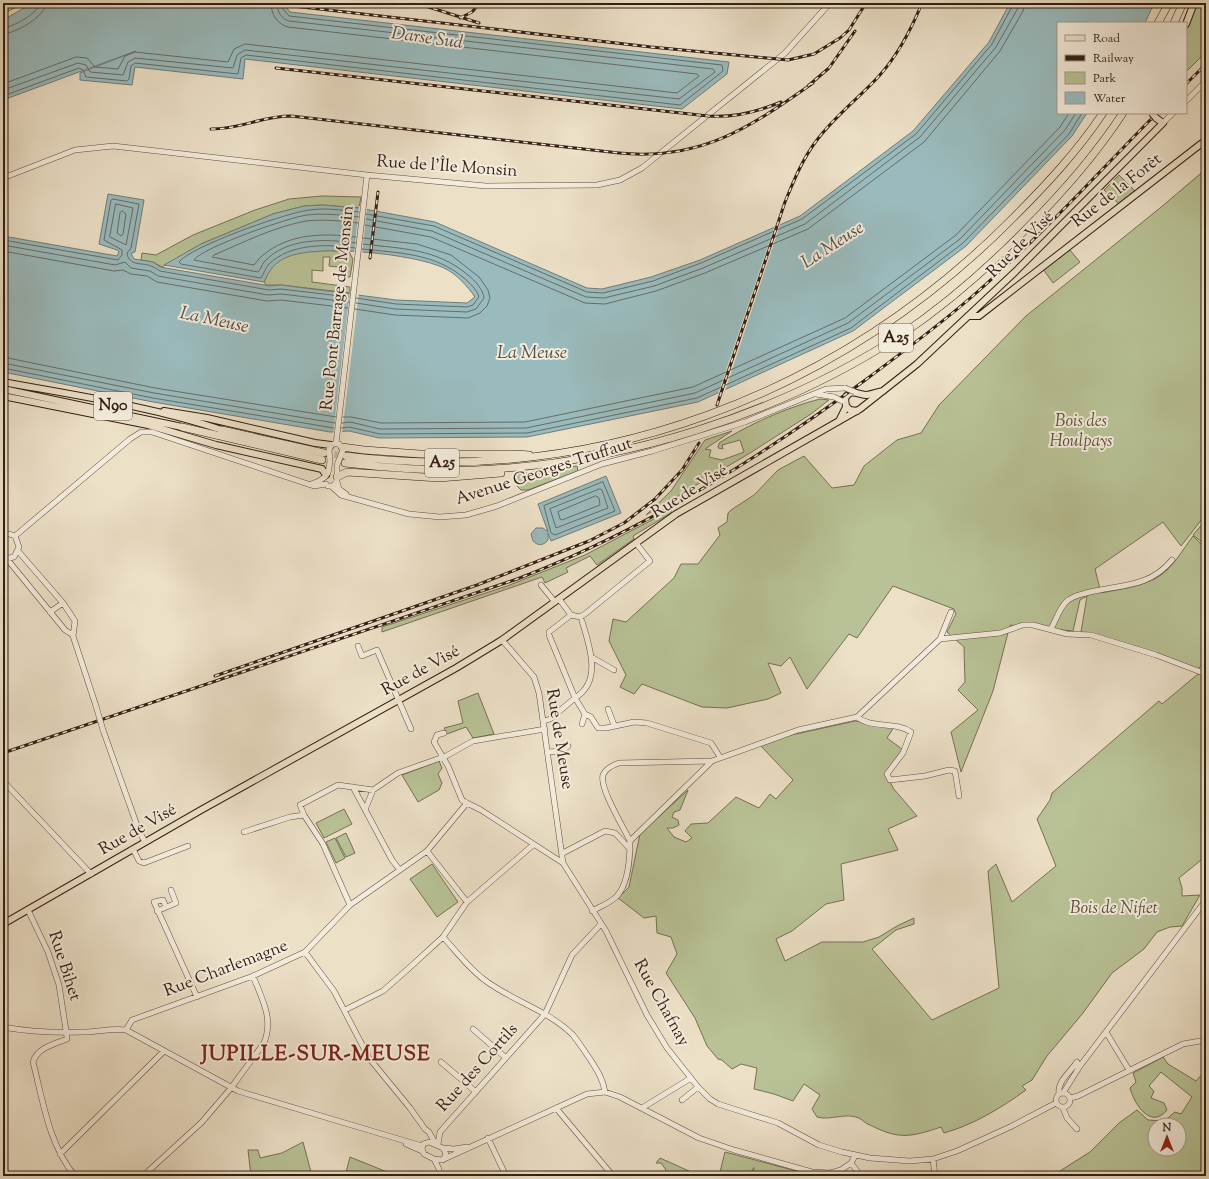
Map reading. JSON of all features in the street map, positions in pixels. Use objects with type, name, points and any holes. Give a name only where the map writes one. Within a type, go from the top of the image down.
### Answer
[{"type":"highway","points":[[1158,22],[1168,3]]},
{"type":"highway","points":[[1174,22],[1183,3]]},
{"type":"highway","name":"A25","points":[[343,459],[442,463],[487,462],[537,457],[624,442],[700,419],[778,386],[865,338],[921,300],[972,258],[1035,196],[1065,163],[1102,114]]},
{"type":"highway","name":"A25","points":[[343,459],[425,470],[476,470],[531,465],[619,450],[658,441],[768,405],[807,388],[874,352],[930,314],[982,272],[1008,248],[1077,175],[1122,114]]},
{"type":"highway","points":[[182,427],[325,456]]},
{"type":"highway","points":[[222,430],[325,456]]},
{"type":"highway","name":"A25","points":[[336,445],[364,450],[420,454],[517,454],[537,457]]},
{"type":"highway","points":[[337,478],[342,473],[350,472],[412,477],[457,478],[523,470],[531,465]]},
{"type":"main road","points":[[1187,22],[1194,3]]},
{"type":"main road","points":[[1154,116],[1163,123]]},
{"type":"main road","name":"Rue de Visé","points":[[845,403],[849,393],[873,394],[883,390],[917,364],[1015,272],[1163,123]]},
{"type":"main road","name":"Rue de la Forêt","points":[[968,316],[979,316],[1206,140]]},
{"type":"main road","name":"N90","points":[[3,382],[123,405],[198,422],[222,430]]},
{"type":"main road","name":"N90","points":[[3,385],[80,399],[222,430]]},
{"type":"main road","name":"N90","points":[[3,388],[182,427]]},
{"type":"main road","name":"Rue de Visé","points":[[3,924],[132,849],[399,700],[502,640],[698,500],[839,422],[879,396],[883,390]]},
{"type":"main road","points":[[3,393],[53,398]]},
{"type":"main road","points":[[845,403],[850,410],[860,409],[864,401],[858,393]]},
{"type":"main road","name":"N90","points":[[3,396],[148,425],[216,445],[322,469],[326,475]]},
{"type":"main road","points":[[839,422],[845,403]]},
{"type":"main road","name":"N90","points":[[123,405],[207,418],[315,443],[336,445]]},
{"type":"street","name":"Rue de l'Île Monsin","points":[[3,178],[75,150],[113,146],[367,175],[497,186],[597,185],[620,180],[650,163],[756,78],[795,44],[830,3]]},
{"type":"street","points":[[1187,100],[1206,81]]},
{"type":"street","name":"Rue de Visé","points":[[1163,123],[1172,114]]},
{"type":"street","name":"Rue Pont Barrage de Monsin","points":[[336,445],[367,175]]},
{"type":"street","name":"Avenue Georges Truffaut","points":[[329,485],[338,494],[415,515],[445,517],[472,513],[496,506],[602,464],[660,449],[745,422],[829,388],[845,388],[858,393]]},
{"type":"street","points":[[815,394],[834,397],[845,403]]},
{"type":"street","points":[[15,536],[126,442],[141,432],[152,432],[317,486],[329,485],[337,478]]},
{"type":"street","points":[[329,485],[326,475],[325,456],[328,451],[336,445],[343,452],[343,459],[337,478],[339,489],[346,495]]},
{"type":"street","points":[[325,456],[343,459]]},
{"type":"street","points":[[311,484],[332,473],[337,478]]},
{"type":"street","points":[[3,532],[15,536],[19,543],[18,551],[14,557],[5,559],[65,630],[73,635]]},
{"type":"street","points":[[541,585],[571,615],[580,617],[650,561],[636,543]]},
{"type":"street","points":[[18,551],[63,603],[75,621],[73,635],[103,730],[139,832],[145,842]]},
{"type":"street","points":[[1051,629],[1062,608],[1074,596],[1097,590],[1139,583],[1158,575],[1172,560]]},
{"type":"street","points":[[50,612],[63,603]]},
{"type":"street","points":[[630,841],[712,761],[798,730],[857,717],[940,639],[951,612]]},
{"type":"street","points":[[571,615],[549,632],[574,698],[585,714],[591,717],[598,728],[606,728],[614,725],[634,722],[658,726],[711,743],[720,757]]},
{"type":"street","points":[[544,721],[550,719],[574,698],[580,695],[586,686],[593,666],[593,658],[582,621]]},
{"type":"street","points":[[940,639],[1000,633],[1023,626],[1051,629],[1067,634],[1092,635],[1156,655],[1206,674]]},
{"type":"street","name":"Rue de Meuse","points":[[502,640],[534,677],[539,693],[563,853],[563,864]]},
{"type":"street","points":[[358,646],[362,656],[377,650],[411,729]]},
{"type":"street","points":[[593,658],[614,670]]},
{"type":"street","points":[[608,709],[614,725]]},
{"type":"street","points":[[582,724],[585,714]]},
{"type":"street","points":[[857,717],[864,721],[905,728],[911,732],[903,754],[887,774],[890,780],[925,776],[949,770],[955,772],[959,796]]},
{"type":"street","points":[[365,810],[373,790],[398,773],[442,757],[473,741],[545,729]]},
{"type":"street","points":[[444,733],[438,735],[433,741],[448,766],[462,800],[481,810],[563,864]]},
{"type":"street","points":[[548,752],[562,751],[568,746]]},
{"type":"street","points":[[592,911],[616,897],[625,885],[630,849],[630,841],[604,787],[603,776],[609,766],[620,763],[712,761]]},
{"type":"street","points":[[3,781],[91,874]]},
{"type":"street","points":[[350,905],[323,844],[304,815],[300,805],[335,786],[373,790]]},
{"type":"street","points":[[353,787],[399,869]]},
{"type":"street","name":"Rue Charlemagne","points":[[126,1030],[132,1020],[254,976],[305,952],[350,905],[399,869],[427,851],[467,803]]},
{"type":"street","points":[[244,832],[290,817],[304,815]]},
{"type":"street","points":[[563,853],[606,832],[615,833],[630,849]]},
{"type":"street","points":[[345,1010],[383,991],[443,937],[467,902],[533,844]]},
{"type":"street","points":[[132,849],[138,862],[144,863],[188,846]]},
{"type":"street","points":[[427,851],[467,902]]},
{"type":"street","name":"Rue Chafnay","points":[[563,864],[592,911],[602,924],[647,1015],[667,1048],[698,1087],[710,1099],[718,1104],[771,1121],[819,1145],[855,1156],[910,1161],[932,1159],[958,1151],[1004,1130],[1056,1103]]},
{"type":"street","points":[[157,911],[176,903],[171,890]]},
{"type":"street","points":[[166,907],[163,900],[154,902],[197,997]]},
{"type":"street","points":[[1077,1129],[1067,1118],[1063,1108],[1056,1103],[1057,1096],[1061,1093],[1206,900]]},
{"type":"street","name":"Rue Bihet","points":[[28,910],[48,952],[59,985],[66,1032]]},
{"type":"street","name":"Rue des Cortils","points":[[436,1144],[440,1132],[545,1014],[572,955],[602,924]]},
{"type":"street","points":[[443,937],[469,966],[505,995],[545,1014],[572,1034],[599,1074],[603,1082],[605,1092]]},
{"type":"street","points":[[305,952],[334,991],[370,1058],[425,1129],[429,1132],[436,1144]]},
{"type":"street","points":[[143,1176],[193,1131],[231,1088],[264,1044],[268,1035],[269,1018],[254,976]]},
{"type":"street","points":[[3,1026],[32,1032],[94,1032],[113,1028],[126,1030],[231,1088],[340,1120],[422,1148],[434,1160],[439,1169],[440,1176]]},
{"type":"street","points":[[473,1029],[506,1058]]},
{"type":"street","points":[[66,1032],[67,1039],[44,1048],[35,1056],[33,1062],[54,1140],[66,1165],[75,1176]]},
{"type":"street","points":[[1106,1032],[1129,1070]]},
{"type":"street","points":[[1061,1093],[1070,1098],[1078,1096],[1183,1044],[1206,1040]]},
{"type":"street","points":[[60,1154],[164,1051]]},
{"type":"street","points":[[441,1062],[476,1092]]},
{"type":"street","points":[[1061,1093],[1060,1087],[1063,1080],[1077,1062]]},
{"type":"street","points":[[642,1108],[691,1078]]},
{"type":"street","points":[[682,1100],[698,1087]]},
{"type":"street","points":[[434,1160],[443,1160],[472,1145],[587,1094],[605,1092],[620,1097],[699,1138],[812,1172],[831,1174],[841,1170],[851,1163],[855,1156]]},
{"type":"street","points":[[1063,1108],[1070,1103],[1070,1098]]},
{"type":"street","points":[[556,1108],[611,1174]]},
{"type":"street","points":[[425,1129],[428,1142]]},
{"type":"street","points":[[488,1138],[506,1176]]},
{"type":"street","points":[[422,1148],[428,1142]]},
{"type":"street","points":[[428,1142],[443,1148],[454,1149],[472,1145]]},
{"type":"street","points":[[439,1169],[446,1154],[443,1148]]},
{"type":"street","points":[[932,1159],[935,1176]]},
{"type":"street","points":[[851,1163],[861,1176]]},
{"type":"street","points":[[10,1176],[16,1174]]},
{"type":"street","points":[[599,1176],[611,1174]]},
{"type":"green space","points":[[3,3],[24,3],[3,14]]},
{"type":"green space","points":[[1198,3],[1206,3],[1206,52],[1187,71],[1187,25]]},
{"type":"green space","name":"Bois des Houlpays","points":[[1206,169],[1206,514],[1181,546],[1163,522],[1095,569],[1101,593],[1145,583],[1158,577],[1168,569],[1193,536],[1206,549],[1206,660],[1198,669],[1135,646],[1081,632],[1087,596],[1080,600],[1073,631],[1010,625],[993,691],[961,772],[951,732],[978,710],[958,690],[965,682],[964,647],[947,632],[956,614],[954,609],[893,586],[857,638],[849,634],[807,689],[790,657],[781,666],[768,663],[781,693],[768,699],[727,708],[702,707],[642,684],[634,694],[620,687],[626,675],[609,641],[613,619],[626,622],[674,578],[681,564],[698,564],[720,535],[718,528],[727,522],[728,513],[731,510],[754,495],[778,470],[804,456],[832,488],[854,485],[864,466],[897,440],[921,433],[939,405],[1026,316]]},
{"type":"green space","points":[[1119,175],[1135,191],[1119,204],[1104,190]]},
{"type":"green space","points":[[322,196],[361,197],[359,208],[322,205],[304,206],[273,214],[201,244],[162,267],[153,262],[141,260],[142,253],[156,255],[193,235],[255,210],[289,199]]},
{"type":"green space","points":[[1069,249],[1080,262],[1053,283],[1043,269]]},
{"type":"green space","points":[[323,250],[349,252],[353,259],[350,277],[345,277],[346,268],[329,266],[330,257],[323,257],[323,271],[312,270],[312,282],[350,287],[350,293],[281,285],[266,285],[264,282],[271,268],[282,259],[302,252]]},
{"type":"green space","points":[[820,399],[829,400],[811,414],[750,453],[646,515],[671,491],[705,440],[732,431],[705,449],[711,450],[709,457],[722,460],[744,452],[740,440],[722,445],[723,449],[718,448],[719,443],[768,417]]},
{"type":"green space","points":[[577,466],[578,471],[528,490],[521,490],[514,483],[513,475]]},
{"type":"green space","points":[[671,510],[671,513],[633,536],[634,539],[597,565],[590,556],[566,568],[568,572],[545,583],[542,577],[382,632],[382,627],[507,586],[585,555]]},
{"type":"green space","points":[[1206,520],[1206,545],[1193,535]]},
{"type":"green space","name":"Bois de Nifiet","points":[[1198,674],[1206,675],[1206,856],[1179,878],[1182,888],[1182,896],[1200,895],[1182,926],[1170,927],[1157,932],[1144,949],[1112,973],[1083,1013],[1047,1056],[1032,1080],[1022,1086],[1026,1090],[986,1115],[955,1130],[944,1133],[941,1127],[913,1135],[897,1135],[880,1130],[854,1116],[828,1118],[817,1117],[812,1109],[820,1095],[804,1084],[793,1101],[754,1089],[757,1068],[741,1064],[732,1069],[722,1060],[718,1059],[707,1046],[695,1018],[666,973],[677,954],[671,937],[657,933],[656,916],[644,918],[618,898],[629,887],[640,834],[688,790],[680,810],[674,812],[672,817],[678,820],[679,825],[673,828],[667,828],[674,837],[686,842],[692,838],[685,831],[691,824],[708,823],[736,797],[759,808],[770,794],[776,799],[793,780],[761,746],[787,736],[855,721],[894,727],[887,738],[902,749],[898,761],[887,775],[893,788],[917,816],[888,829],[898,850],[841,864],[844,900],[826,904],[792,931],[776,939],[785,961],[822,942],[863,942],[879,937],[914,918],[914,924],[896,930],[872,949],[932,1020],[999,988],[988,871],[996,864],[1012,902],[1056,866],[1037,819],[1050,800],[1052,793],[1159,701],[1162,704]]},
{"type":"green space","points":[[478,693],[494,734],[473,738],[466,727],[447,734],[444,728],[463,723],[458,701]]},
{"type":"green space","points":[[439,761],[442,768],[438,774],[442,783],[439,790],[418,802],[402,775]]},
{"type":"green space","points":[[344,809],[352,824],[324,838],[316,823]]},
{"type":"green space","points":[[346,833],[355,853],[346,857],[336,838]]},
{"type":"green space","points":[[335,838],[345,858],[336,863],[326,842]]},
{"type":"green space","points":[[432,864],[458,902],[437,917],[410,879]]},
{"type":"green space","points":[[1204,1052],[1206,1053],[1206,1176],[1052,1176],[1090,1152],[1119,1123],[1137,1110],[1147,1119],[1147,1157],[1187,1157],[1187,1117],[1169,1117],[1175,1112],[1181,1114],[1192,1097],[1161,1072],[1149,1086],[1154,1091],[1151,1098],[1164,1103],[1167,1110],[1161,1115],[1155,1117],[1149,1116],[1139,1107],[1132,1094],[1130,1088],[1136,1082],[1133,1073],[1163,1057],[1168,1064],[1196,1081],[1205,1071],[1202,1057]]},
{"type":"green space","points":[[303,1142],[312,1176],[251,1176],[248,1150],[258,1150],[260,1158],[282,1153]]},
{"type":"green space","points":[[725,1152],[815,1176],[791,1176],[774,1172],[769,1176],[719,1176]]},
{"type":"green space","points":[[350,1157],[397,1176],[345,1176]]},
{"type":"green space","points":[[660,1158],[689,1171],[687,1176],[661,1176],[666,1170],[661,1163],[656,1163]]},
{"type":"water","name":"Darse Sud","points":[[33,3],[286,3],[286,7],[290,12],[729,62],[727,74],[682,109],[245,59],[243,79],[135,67],[132,85],[80,80],[80,73],[136,51],[3,100],[3,20]]},
{"type":"water","name":"La Meuse","points":[[1010,3],[1154,3],[1145,22],[1057,22],[1057,114],[1086,114],[1072,136],[966,246],[853,331],[698,402],[527,437],[379,438],[349,431],[330,432],[153,402],[3,372],[3,236],[117,256],[119,252],[117,250],[99,244],[108,194],[144,200],[135,252],[131,253],[134,259],[153,262],[160,267],[270,286],[281,285],[396,300],[467,303],[475,297],[457,277],[444,268],[411,258],[365,252],[318,251],[285,258],[275,265],[264,282],[164,265],[201,244],[273,214],[304,206],[322,205],[359,208],[435,222],[587,288],[602,289],[651,277],[700,260],[800,216],[913,131],[989,42]]},
{"type":"water","points":[[606,476],[621,513],[551,541],[548,533],[548,540],[542,544],[537,544],[533,541],[531,534],[536,528],[543,528],[548,532],[538,504]]},
{"type":"pier","points":[[359,206],[367,208],[362,255],[354,254]]},
{"type":"pier","points":[[781,222],[725,391],[718,394],[775,225]]},
{"type":"pier","points":[[350,291],[359,292],[342,434],[333,434]]},
{"type":"waterway","points":[[749,1176],[754,1168]]},
{"type":"tunnel","points":[[324,453],[346,456]]},
{"type":"railway","points":[[416,3],[479,23]]},
{"type":"railway","points":[[460,18],[472,12],[480,3]]},
{"type":"railway","points":[[293,6],[651,47],[788,60],[814,54],[840,38],[849,30],[866,3]]},
{"type":"railway","points":[[717,405],[785,202],[807,154],[824,131],[886,68],[909,32],[922,3]]},
{"type":"railway","points":[[808,86],[829,68],[855,31]]},
{"type":"railway","points":[[1187,83],[1206,64]]},
{"type":"railway","points":[[276,68],[708,116],[745,114],[781,102]]},
{"type":"railway","points":[[211,129],[232,127],[271,118],[291,116],[619,153],[648,154],[675,152],[700,146],[723,138],[767,114],[813,83]]},
{"type":"railway","points":[[3,753],[517,579],[564,560],[655,516],[742,465],[785,437],[868,378],[949,316],[1022,251],[1156,114]]},
{"type":"railway","points":[[370,258],[378,192]]},
{"type":"railway","points":[[215,676],[477,585],[589,541],[624,523],[655,499],[682,470],[699,443]]},
{"type":"district","name":"JUPILLE-SUR-MEUSE","points":[[316,1055]]}]
